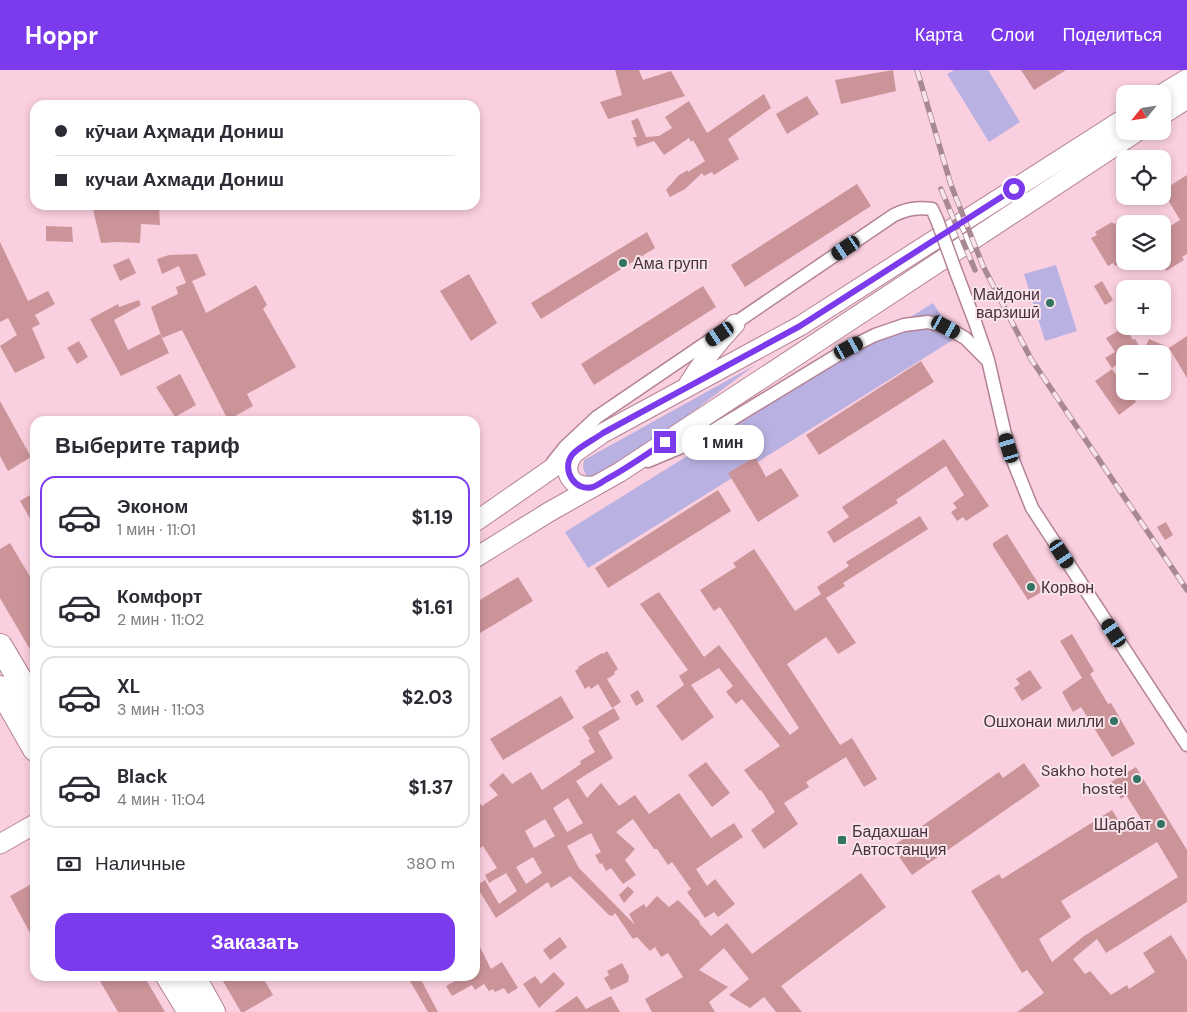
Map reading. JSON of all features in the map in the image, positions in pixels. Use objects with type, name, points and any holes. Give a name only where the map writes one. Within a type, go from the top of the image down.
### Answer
[{"type":"highway","points":[[0,646],[30,697]]},
{"type":"highway","points":[[0,688],[30,740]]},
{"type":"highway","points":[[171,981],[190,1012]]},
{"type":"highway","points":[[196,981],[213,1012]]},
{"type":"street","points":[[1171,89],[1187,79]]},
{"type":"street","points":[[1171,109],[1187,99]]},
{"type":"street","points":[[480,519],[603,433],[800,326],[1116,124]]},
{"type":"street","points":[[620,472],[1124,140]]},
{"type":"street","points":[[543,476],[565,447],[598,416],[894,215],[919,207],[932,208],[976,322],[988,360],[1005,434],[1032,508],[1187,746]]},
{"type":"street","points":[[480,555],[593,486],[620,472],[706,435],[849,348],[874,335],[904,325],[928,322],[946,327],[965,338],[988,360]]},
{"type":"street","points":[[686,389],[700,365],[735,324]]},
{"type":"street","points":[[573,454],[568,461],[570,478],[576,484],[585,487],[593,486]]},
{"type":"street","points":[[0,844],[30,827]]},
{"type":"shaded area","points":[[954,70],[988,70],[1020,122],[989,142],[947,74]]},
{"type":"shaded area","name":"Майдони варзишӣ","points":[[1056,265],[1077,331],[1045,341],[1024,274]]},
{"type":"shaded area","points":[[933,303],[956,338],[588,568],[565,532]]},
{"type":"shaded area","points":[[755,365],[614,471],[589,479],[586,475],[583,468],[584,460]]},
{"type":"building","points":[[615,70],[639,70],[643,80],[671,71],[685,96],[608,119],[600,102],[622,95]]},
{"type":"building","points":[[893,70],[896,91],[841,104],[835,80]]},
{"type":"building","points":[[1021,70],[1066,70],[1034,90]]},
{"type":"building","points":[[764,94],[771,108],[728,139],[739,159],[714,175],[712,172],[704,176],[702,173],[685,189],[670,197],[666,190],[679,175],[688,170],[688,172],[705,161],[693,140],[691,142],[689,138],[664,155],[654,141],[637,147],[633,137],[637,137],[631,121],[638,118],[646,137],[659,136],[672,128],[665,117],[689,101],[707,133]]},
{"type":"building","points":[[807,96],[819,114],[787,134],[776,114]]},
{"type":"building","points":[[1187,175],[1187,254],[1182,257],[1184,260],[1171,268],[1171,226],[1180,220],[1171,205],[1171,185]]},
{"type":"building","points":[[857,184],[871,206],[745,287],[731,265]]},
{"type":"building","points":[[93,210],[159,210],[160,225],[141,224],[140,243],[101,243]]},
{"type":"building","points":[[1112,222],[1114,224],[1116,223],[1116,265],[1113,263],[1108,266],[1091,238],[1097,235],[1095,232]]},
{"type":"building","points":[[46,226],[72,227],[73,242],[46,241]]},
{"type":"building","points":[[647,232],[655,248],[541,319],[531,303]]},
{"type":"building","points":[[0,242],[28,301],[48,291],[55,304],[35,315],[40,324],[32,328],[45,358],[15,373],[0,346],[17,335],[8,318],[0,322]]},
{"type":"building","points":[[197,254],[206,275],[192,281],[206,313],[256,285],[267,305],[263,309],[296,367],[247,394],[253,406],[235,416],[226,416],[182,330],[162,338],[151,307],[178,294],[176,287],[186,283],[179,266],[162,274],[157,259],[169,255]]},
{"type":"building","points":[[129,258],[136,273],[120,281],[113,265]]},
{"type":"building","points":[[469,274],[497,323],[471,341],[440,291]]},
{"type":"building","points":[[1102,281],[1113,300],[1105,305],[1094,286]]},
{"type":"building","points":[[703,286],[716,307],[594,385],[581,364]]},
{"type":"building","points":[[139,300],[141,305],[114,320],[128,350],[160,334],[169,353],[121,376],[90,319],[118,304],[119,307]]},
{"type":"building","points":[[1116,332],[1116,335],[1130,335],[1139,345],[1116,345],[1116,365],[1112,368],[1105,358],[1115,352],[1106,338]]},
{"type":"building","points":[[1187,336],[1187,378],[1171,351],[1171,347]]},
{"type":"building","points":[[1149,339],[1164,345],[1146,345]]},
{"type":"building","points":[[79,341],[88,357],[77,364],[67,348]]},
{"type":"building","points":[[921,361],[934,382],[819,455],[806,435]]},
{"type":"building","points":[[1112,369],[1116,375],[1116,400],[1135,400],[1136,402],[1119,415],[1095,381]]},
{"type":"building","points":[[180,374],[196,405],[174,416],[156,387]]},
{"type":"building","points":[[0,401],[30,458],[8,471],[0,456]]},
{"type":"building","points":[[944,439],[989,506],[966,521],[963,517],[957,521],[951,512],[957,508],[953,503],[964,495],[946,466],[896,500],[898,503],[834,543],[827,532],[849,517],[842,507]]},
{"type":"building","points":[[755,457],[766,477],[781,468],[799,496],[758,522],[728,473]]},
{"type":"building","points":[[718,490],[731,511],[608,588],[595,568]]},
{"type":"building","points":[[30,495],[30,518],[20,501]]},
{"type":"building","points":[[920,516],[928,529],[843,583],[845,586],[826,598],[856,643],[838,654],[826,637],[787,664],[840,745],[852,738],[877,779],[864,787],[846,757],[806,782],[809,787],[784,803],[798,824],[764,849],[751,830],[775,812],[761,790],[744,770],[780,746],[742,699],[736,704],[726,692],[733,686],[719,668],[691,685],[714,717],[682,741],[656,706],[684,685],[679,676],[688,670],[640,604],[659,592],[704,657],[719,645],[790,735],[799,728],[720,607],[714,611],[700,590],[736,567],[733,563],[754,549],[795,611],[821,594],[817,587],[849,566],[846,562]]},
{"type":"building","points":[[1166,522],[1173,535],[1165,540],[1157,527]]},
{"type":"building","points":[[1007,534],[1043,591],[1028,600],[993,546],[993,543]]},
{"type":"building","points":[[10,543],[30,577],[30,649],[0,598],[0,549]]},
{"type":"building","points":[[518,577],[533,601],[480,633],[480,600]]},
{"type":"building","points":[[1072,634],[1094,671],[1090,674],[1108,704],[1111,703],[1135,744],[1112,757],[1081,707],[1073,712],[1062,692],[1082,678],[1060,641]]},
{"type":"building","points":[[607,651],[618,669],[614,672],[615,674],[607,679],[621,702],[612,708],[598,684],[591,689],[589,686],[585,689],[575,671],[578,667]]},
{"type":"building","points":[[1030,670],[1042,688],[1022,701],[1014,688],[1020,684],[1016,679]]},
{"type":"building","points":[[638,690],[644,701],[636,706],[630,695]]},
{"type":"building","points":[[561,696],[574,718],[503,760],[490,739]]},
{"type":"building","points":[[614,708],[620,719],[598,732],[613,758],[576,781],[587,798],[601,783],[619,806],[635,795],[649,814],[679,793],[711,838],[734,823],[743,837],[696,869],[707,886],[715,879],[735,904],[718,917],[714,912],[705,918],[687,892],[691,889],[672,862],[668,865],[633,819],[616,832],[635,849],[625,860],[636,875],[623,884],[611,868],[606,871],[602,863],[600,864],[595,855],[601,852],[591,833],[567,846],[579,868],[635,925],[629,914],[644,904],[646,908],[657,896],[669,907],[678,900],[711,936],[727,923],[752,954],[861,873],[886,907],[781,986],[802,1012],[776,1012],[764,997],[750,1008],[729,995],[749,979],[724,948],[699,970],[728,987],[709,1002],[715,1012],[652,1012],[645,999],[683,977],[668,953],[661,957],[655,947],[650,951],[637,937],[633,939],[615,913],[612,916],[609,915],[570,876],[551,888],[548,882],[496,918],[480,892],[480,883],[485,880],[499,904],[517,891],[506,873],[489,883],[485,875],[497,868],[483,846],[480,848],[480,805],[482,806],[498,795],[489,785],[503,773],[512,784],[531,772],[542,790],[581,764],[580,761],[595,752],[588,740],[590,739],[582,727]],"holes":[[[568,798],[583,823],[567,832],[553,808]],[[545,819],[555,836],[534,848],[525,831]],[[533,857],[542,873],[526,884],[516,867]]]},
{"type":"building","points":[[706,762],[730,793],[712,807],[688,775]]},
{"type":"building","points":[[1024,763],[1040,786],[912,875],[892,847],[999,772],[1003,778]]},
{"type":"building","points":[[1136,767],[1187,850],[1187,902],[1106,953],[1097,939],[1073,959],[1085,974],[1090,971],[1111,995],[1127,985],[1129,989],[1155,972],[1143,953],[1171,935],[1187,960],[1187,1012],[1017,1012],[1044,993],[1027,970],[1022,973],[971,891],[999,874],[1002,879],[1112,810],[1126,832],[1143,822],[1126,795],[1121,799],[1111,782]],"holes":[[[1157,842],[1178,877],[1084,936],[1052,962],[1039,939],[1071,917],[1061,901]]]},
{"type":"building","points":[[30,885],[30,933],[10,896]]},
{"type":"building","points":[[628,886],[634,892],[624,903],[619,895]]},
{"type":"building","points":[[560,937],[567,947],[550,960],[543,950]]},
{"type":"building","points":[[480,947],[491,969],[502,962],[518,988],[508,994],[504,988],[495,992],[493,989],[489,991],[484,984],[475,990],[472,985],[452,996],[446,986],[455,981],[480,981]]},
{"type":"building","points":[[622,963],[629,976],[628,982],[611,990],[604,978],[609,975],[607,971]]},
{"type":"building","points":[[554,972],[565,984],[539,1008],[523,984],[535,976],[541,984]]},
{"type":"building","points":[[100,981],[147,981],[165,1012],[118,1012]]},
{"type":"building","points":[[223,981],[265,981],[273,995],[241,1012]]},
{"type":"building","points":[[410,981],[422,981],[438,1012],[428,1012]]},
{"type":"building","points":[[577,996],[586,1009],[611,996],[620,1012],[554,1012]]},
{"type":"railway","points":[[917,70],[951,185],[983,266],[1031,359],[1187,590]]},
{"type":"railway","points":[[941,189],[975,270]]},
{"type":"place","name":"Ама групп","points":[[623,263]]},
{"type":"place","name":"Майдони варзишӣ","points":[[1050,303]]},
{"type":"place","name":"Корвон","points":[[1031,587]]},
{"type":"place","name":"Ошхонаи милли","points":[[1114,721]]},
{"type":"place","name":"Sakho hotel hostel","points":[[1137,779]]},
{"type":"place","name":"Шарбат","points":[[1161,824]]},
{"type":"place","name":"Бадахшан Автостанция","points":[[842,840]]},
{"type":"route","points":[[665,442],[620,472],[593,486],[585,487],[576,484],[570,478],[568,461],[573,454],[603,433],[800,326],[1014,189]]}]
